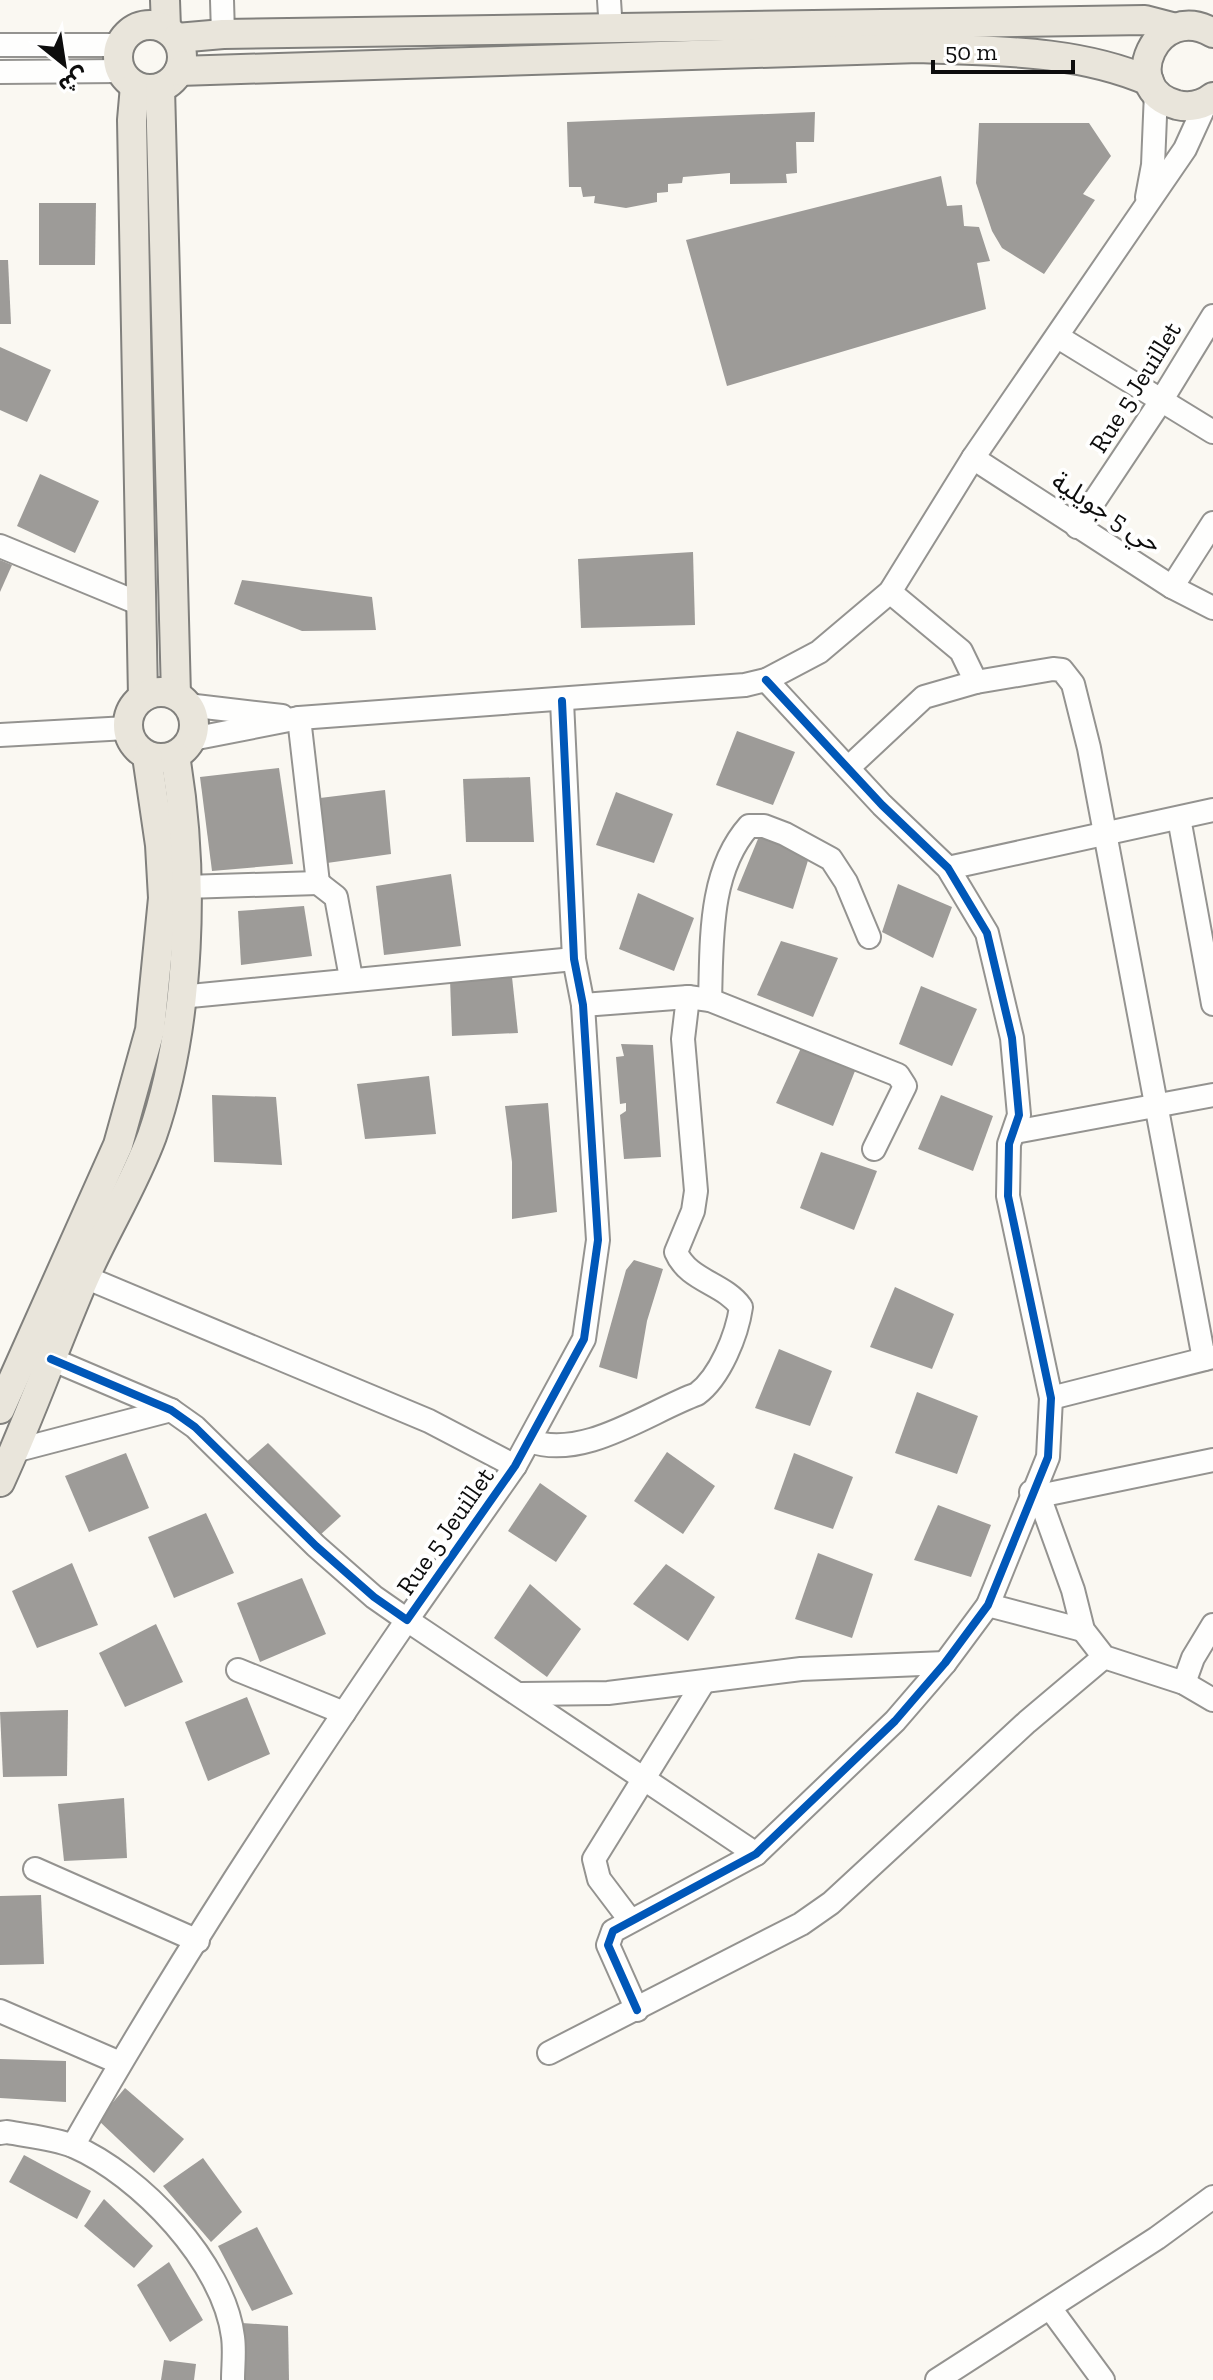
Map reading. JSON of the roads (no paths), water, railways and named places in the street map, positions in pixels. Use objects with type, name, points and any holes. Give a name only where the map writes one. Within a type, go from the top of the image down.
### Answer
[{"type":"main road","points":[[141,55],[181,49],[171,33],[165,0]]},
{"type":"main road","points":[[143,697],[132,120],[141,55],[151,25],[171,33],[223,34],[611,31],[1145,20],[1199,27]]},
{"type":"main road","points":[[1153,87],[1146,69],[1152,43],[1199,27]]},
{"type":"main road","points":[[141,55],[919,48],[998,51],[1072,59],[1118,68],[1153,87],[1178,106],[1209,100]]},
{"type":"main road","points":[[0,1409],[118,1145],[150,1030],[163,898],[160,845],[171,750],[194,721],[182,700],[141,55]]},
{"type":"main road","points":[[171,750],[133,745],[127,728],[131,710],[143,697],[165,692],[182,700]]},
{"type":"main road","points":[[0,1482],[85,1277],[152,1136],[170,1061],[180,997],[185,887],[171,750]]},
{"type":"street","points":[[222,0],[223,34]]},
{"type":"street","points":[[609,0],[611,31]]},
{"type":"street","points":[[0,45],[141,55]]},
{"type":"street","points":[[0,72],[141,55]]},
{"type":"street","points":[[1145,206],[1153,165],[1153,87]]},
{"type":"street","points":[[171,750],[299,718],[562,701],[766,680],[819,652],[890,592],[973,458],[1185,149],[1209,100]]},
{"type":"street","name":"Rue 5 Jeuillet","points":[[1077,527],[1213,316]]},
{"type":"street","points":[[1058,337],[1213,432]]},
{"type":"street","name":"حي 5 جويلية","points":[[973,458],[1172,587],[1213,608]]},
{"type":"street","points":[[1172,587],[1213,523]]},
{"type":"street","points":[[0,546],[143,605]]},
{"type":"street","points":[[890,592],[961,651],[976,682]]},
{"type":"street","points":[[848,768],[924,697],[976,682],[1053,669],[1069,675],[1089,748],[1156,1108],[1209,1358],[1051,1398]]},
{"type":"street","points":[[637,2010],[608,1945],[613,1931],[756,1854],[857,1761],[945,1663],[988,1605],[1048,1457],[1051,1398],[1008,1196],[1009,1144],[1015,1132],[1018,1097],[1001,981],[987,933],[948,868],[882,805],[766,680]]},
{"type":"street","points":[[182,700],[299,718]]},
{"type":"street","points":[[515,1466],[584,1339],[598,1240],[583,1005],[574,959],[562,701]]},
{"type":"street","points":[[299,718],[318,883]]},
{"type":"street","points":[[0,735],[127,728]]},
{"type":"street","points":[[948,868],[1213,810]]},
{"type":"street","points":[[1179,818],[1206,935],[1213,1004]]},
{"type":"street","points":[[530,1441],[543,1445],[586,1441],[697,1394],[707,1386],[738,1327],[741,1307],[731,1293],[697,1277],[680,1261],[676,1252],[693,1211],[696,1191],[683,1039],[699,999],[713,908],[734,844],[749,826],[764,826],[831,859],[846,882],[869,937]]},
{"type":"street","points":[[185,887],[318,883],[336,897],[351,978]]},
{"type":"street","points":[[180,997],[351,978],[574,959]]},
{"type":"street","points":[[583,1005],[699,999],[898,1075],[905,1086],[874,1149]]},
{"type":"street","points":[[1015,1132],[1213,1095]]},
{"type":"street","name":"Rue 5 Jeuillet","points":[[73,2146],[120,2063],[344,1713],[515,1466],[429,1421],[85,1277]]},
{"type":"street","points":[[51,1359],[171,1410],[225,1453],[316,1546],[374,1597],[756,1854]]},
{"type":"street","points":[[14,1451],[171,1410]]},
{"type":"street","points":[[1035,1494],[1213,1460]]},
{"type":"street","points":[[1035,1494],[1073,1590],[1083,1630],[1104,1657],[1184,1683],[1213,1700]]},
{"type":"street","points":[[988,1605],[1083,1630]]},
{"type":"street","points":[[1184,1683],[1193,1658],[1213,1625]]},
{"type":"street","points":[[549,2053],[801,1924],[831,1903],[1027,1722],[1104,1657]]},
{"type":"street","points":[[521,1694],[608,1693],[801,1669],[945,1663]]},
{"type":"street","points":[[238,1670],[344,1713]]},
{"type":"street","points":[[630,1920],[599,1879],[594,1859],[703,1683]]},
{"type":"street","points":[[35,1869],[198,1941]]},
{"type":"street","points":[[0,2011],[120,2063]]},
{"type":"street","points":[[0,2133],[73,2146],[137,2186],[175,2225],[215,2282],[233,2336],[233,2380]]},
{"type":"street","points":[[937,2380],[1050,2308],[1213,2197]]},
{"type":"street","points":[[1050,2308],[1103,2380]]}]
